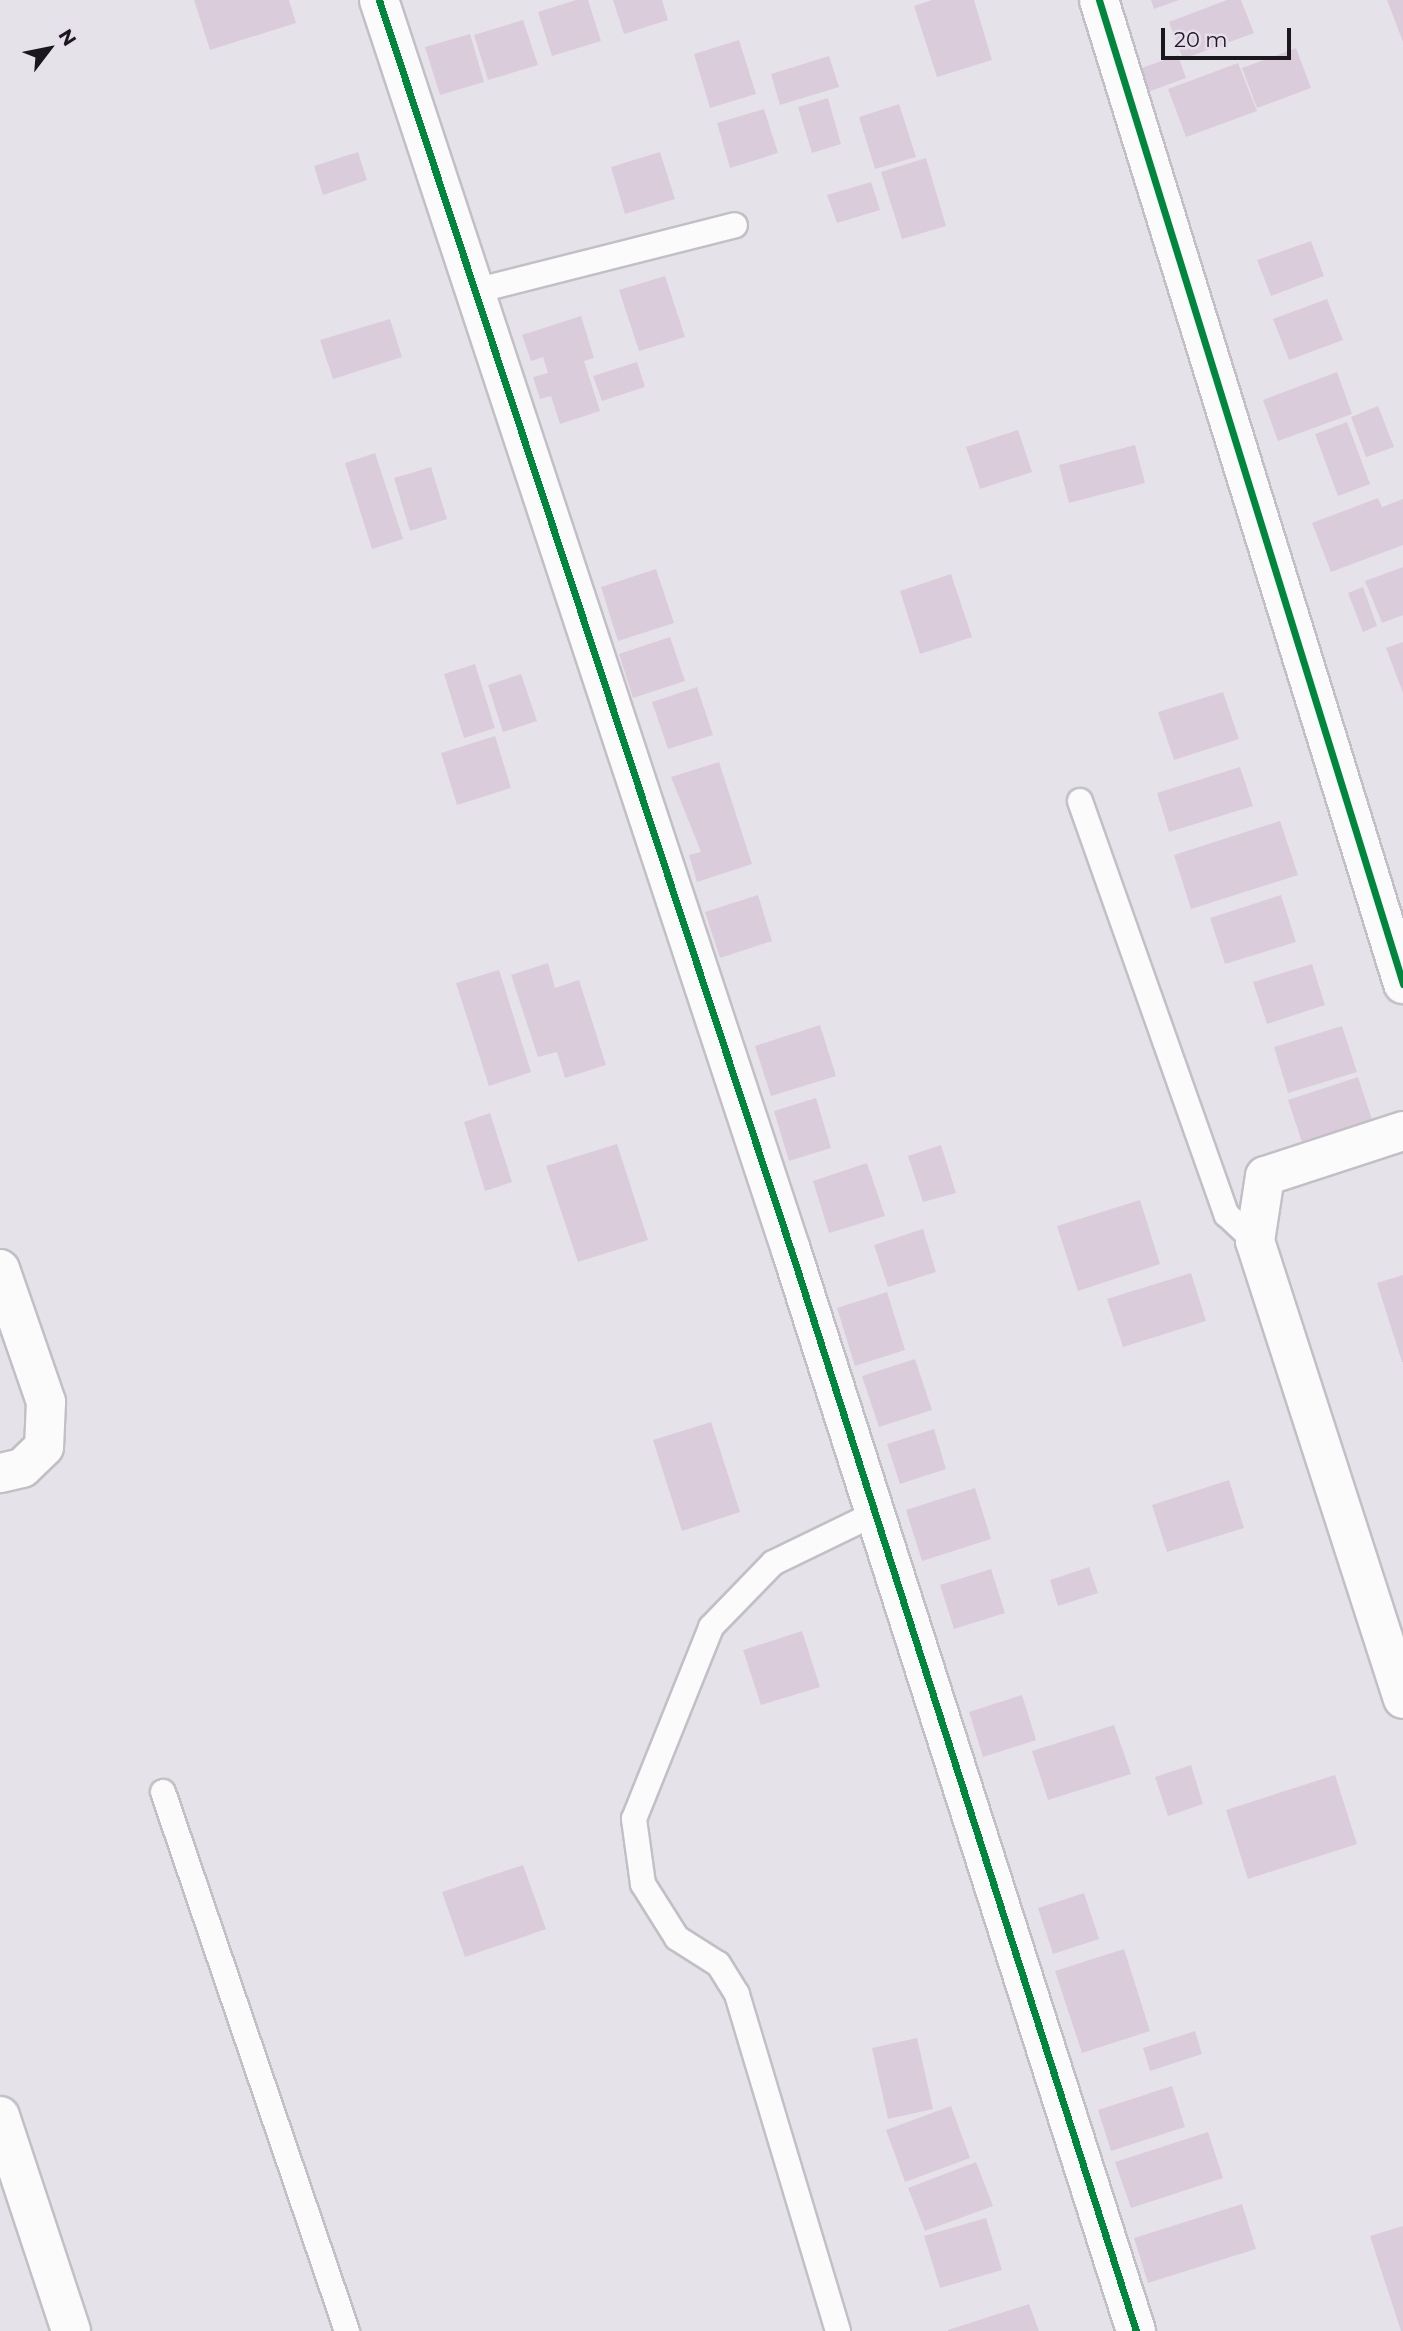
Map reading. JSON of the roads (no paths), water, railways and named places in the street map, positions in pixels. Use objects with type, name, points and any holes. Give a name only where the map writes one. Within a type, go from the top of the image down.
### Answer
[{"type":"street","points":[[1099,0],[1403,984]]},
{"type":"street","points":[[383,1],[475,291],[876,1513],[1136,2331]]},
{"type":"street","points":[[1403,1131],[1265,1176],[1255,1241],[1403,1699]]},
{"type":"street","points":[[0,1269],[46,1402],[44,1447],[22,1468],[0,1473]]},
{"type":"street","points":[[0,2116],[71,2331]]},
{"type":"lane","points":[[475,291],[735,225]]},
{"type":"lane","points":[[1080,801],[1227,1215],[1255,1241]]},
{"type":"lane","points":[[838,2331],[737,1994],[718,1964],[677,1938],[643,1884],[635,1819],[711,1627],[773,1563],[876,1513]]},
{"type":"lane","points":[[163,1792],[347,2331]]}]
